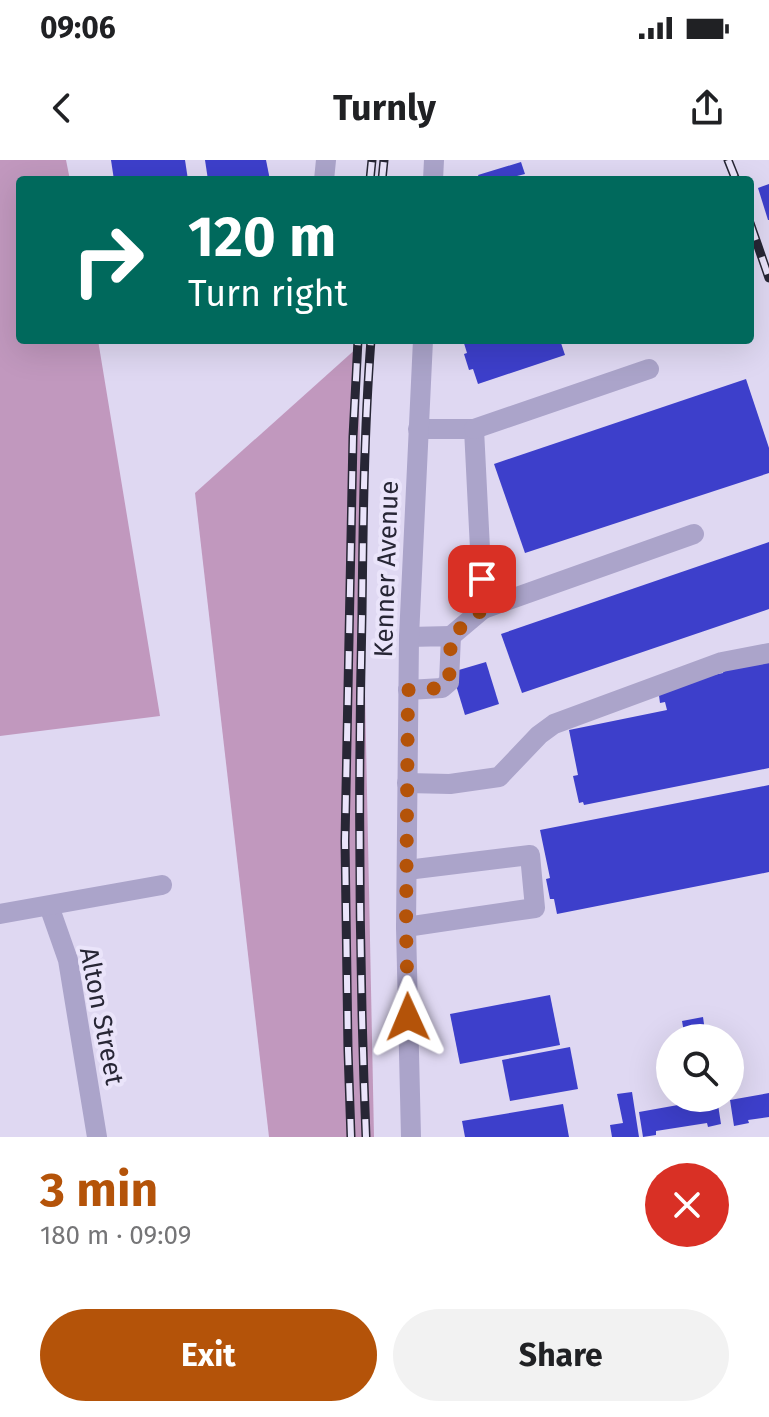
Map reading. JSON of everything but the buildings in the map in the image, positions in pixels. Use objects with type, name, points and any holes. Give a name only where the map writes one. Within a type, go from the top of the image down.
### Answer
[{"type":"street","name":"Kenner Avenue","points":[[411,1137],[406,927],[408,690],[423,344]]},
{"type":"street","points":[[418,429],[474,429],[649,369]]},
{"type":"street","points":[[474,429],[483,609]]},
{"type":"street","points":[[409,637],[451,636],[483,609],[694,534]]},
{"type":"street","points":[[408,690],[442,688],[449,682],[451,636]]},
{"type":"street","points":[[407,783],[450,784],[499,777],[539,735],[554,724],[722,662],[769,653]]},
{"type":"street","points":[[406,927],[535,908],[530,855],[407,870]]},
{"type":"street","points":[[0,914],[162,885]]},
{"type":"street","name":"Alton Street","points":[[49,906],[68,960],[97,1137]]},
{"type":"shaded area","points":[[0,160],[66,160],[69,176],[16,176],[16,344],[99,344],[160,716],[0,736]]},
{"type":"shaded area","points":[[358,347],[374,1137],[269,1137],[195,493]]},
{"type":"railway","points":[[370,176],[372,160]]},
{"type":"railway","points":[[382,176],[384,160]]},
{"type":"railway","points":[[728,160],[734,176]]},
{"type":"railway","points":[[754,235],[769,278]]},
{"type":"railway","points":[[351,1137],[345,841],[358,344]]},
{"type":"railway","points":[[366,1137],[360,745],[364,477],[371,344]]},
{"type":"route","points":[[408,1017],[408,690],[442,688],[449,682],[451,636],[483,609],[482,579]]}]
